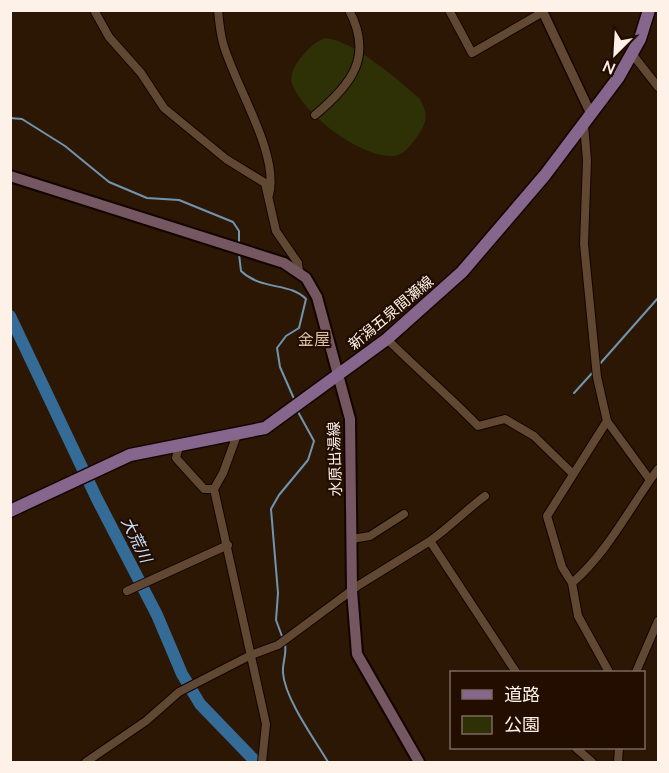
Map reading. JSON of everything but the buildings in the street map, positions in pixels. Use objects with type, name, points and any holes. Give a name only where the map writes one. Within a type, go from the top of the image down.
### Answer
[{"type":"main road","name":"新潟五泉間瀬線","points":[[10,511],[108,463],[130,455],[265,428],[295,409],[387,339],[462,272],[511,217],[587,120],[633,55],[649,10]]},
{"type":"main road","name":"水原出湯線","points":[[10,177],[284,263],[299,272],[317,297],[350,419],[352,591],[357,654],[419,762]]},
{"type":"street","points":[[94,10],[109,37],[141,73],[164,108],[226,159],[265,183],[276,231],[298,263],[299,272]]},
{"type":"street","points":[[218,10],[223,42],[249,103],[273,182],[269,197]]},
{"type":"street","points":[[315,116],[340,91],[359,62],[360,36],[349,10]]},
{"type":"street","points":[[452,12],[472,53],[543,11],[587,120],[584,244],[596,367],[607,421],[650,480]]},
{"type":"street","points":[[633,55],[658,87]]},
{"type":"street","points":[[387,339],[428,381],[448,394],[478,426],[505,419],[534,436],[573,474]]},
{"type":"street","points":[[607,421],[546,516],[562,567],[572,583],[578,616],[608,671]]},
{"type":"street","points":[[237,435],[223,473],[214,489],[266,724],[265,752],[262,762]]},
{"type":"street","points":[[179,446],[176,458],[204,489],[214,489]]},
{"type":"street","points":[[572,583],[588,570],[607,545],[658,469]]},
{"type":"street","points":[[86,762],[146,721],[178,692],[250,655],[280,644],[352,591],[453,525],[485,496]]},
{"type":"street","points":[[352,539],[370,536],[404,514]]},
{"type":"street","points":[[430,541],[515,671]]},
{"type":"street","points":[[127,590],[228,545]]},
{"type":"street","points":[[636,671],[658,621]]},
{"type":"street","points":[[578,749],[592,762]]},
{"type":"green space","points":[[325,38],[362,53],[419,98],[424,108],[425,121],[414,142],[401,153],[394,156],[381,155],[350,142],[321,121],[298,96],[292,84],[294,68],[310,47]]},
{"type":"waterway","points":[[10,118],[22,119],[65,146],[109,182],[147,198],[179,200],[233,222],[239,231],[239,245]]},
{"type":"waterway","points":[[239,254],[241,271],[249,277],[292,290],[306,299],[299,328],[286,336],[277,348],[280,367],[295,401]]},
{"type":"waterway","points":[[598,366],[658,298]]},
{"type":"waterway","name":"大荒川","points":[[10,316],[97,499],[157,615],[182,674],[200,704],[256,762]]},
{"type":"waterway","points":[[574,393],[594,371]]},
{"type":"waterway","points":[[283,639],[276,620],[278,593],[271,509],[279,495],[308,460],[314,441],[297,410]]},
{"type":"waterway","points":[[285,644],[283,673],[289,695],[328,762]]},
{"type":"district","name":"金屋","points":[[314,340]]}]
